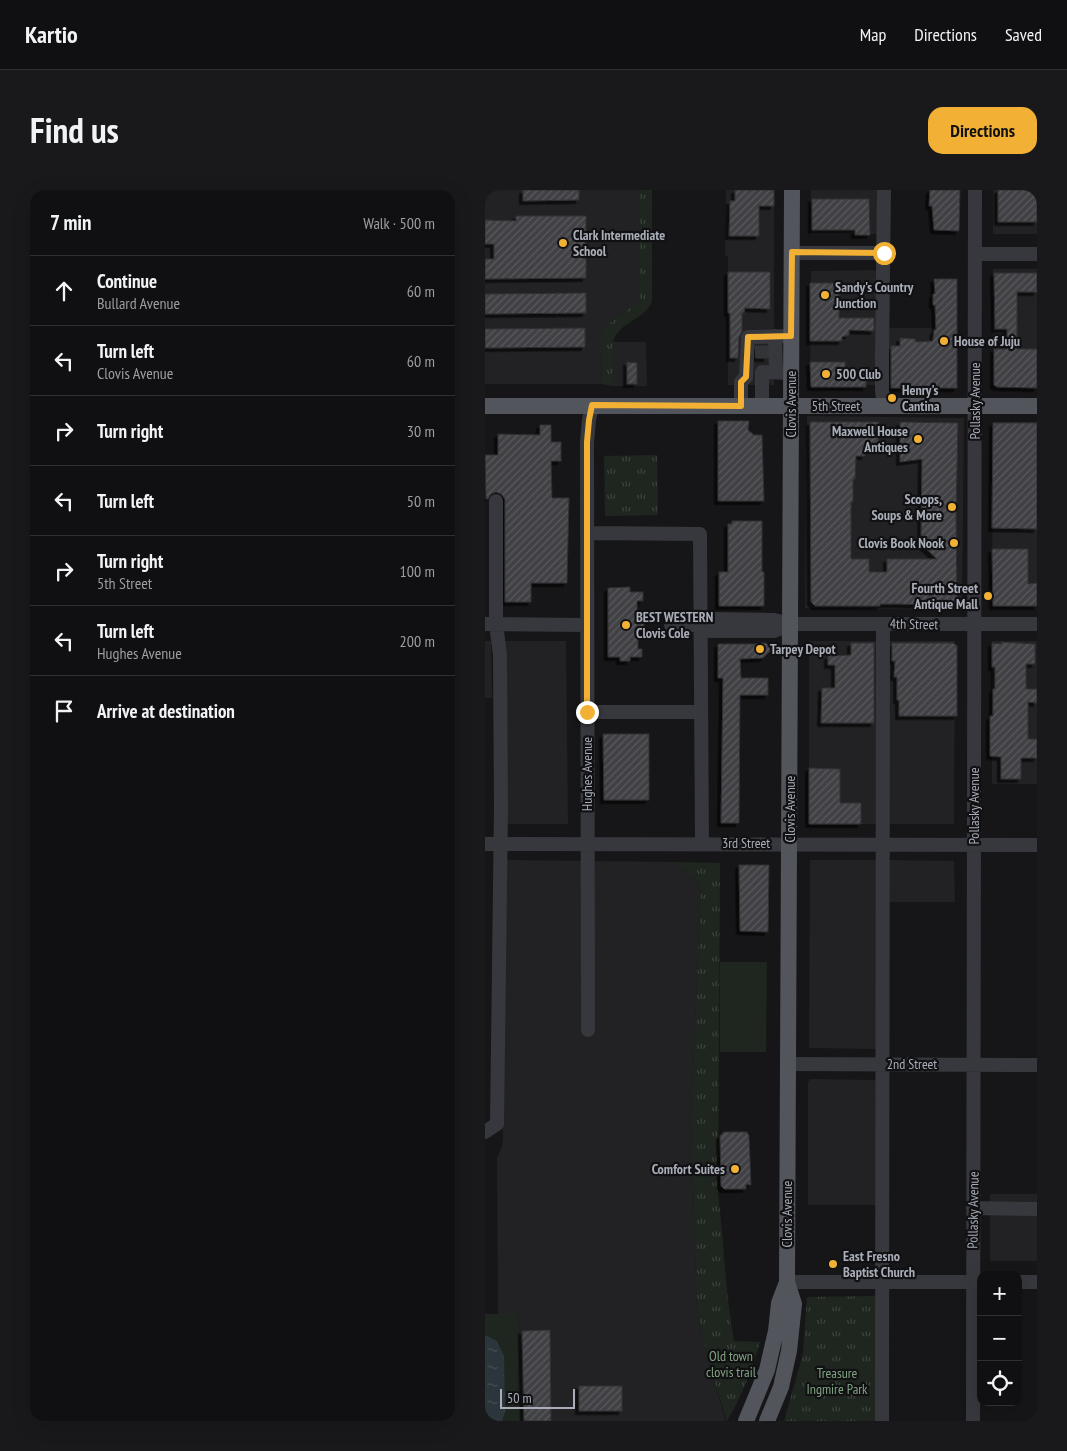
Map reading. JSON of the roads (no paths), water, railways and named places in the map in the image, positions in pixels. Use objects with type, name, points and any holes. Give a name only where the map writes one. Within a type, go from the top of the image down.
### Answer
[{"type":"main road","name":"Clovis Avenue","points":[[746,1421],[767,1370],[777,1331],[779,1303],[787,1282],[791,406],[773,354],[792,252],[792,190]]},
{"type":"main road","name":"5th Street","points":[[485,406],[1037,406]]},
{"type":"main road","points":[[768,1420],[781,1387],[789,1351],[794,1304],[787,1282]]},
{"type":"street","points":[[884,406],[882,357],[885,190]]},
{"type":"street","name":"Pollasky Avenue","points":[[973,1421],[977,1282],[973,1208],[975,1064],[975,190]]},
{"type":"street","points":[[792,252],[884,253]]},
{"type":"street","points":[[975,254],[1037,254]]},
{"type":"street","points":[[741,406],[741,382],[746,377],[748,337],[773,354]]},
{"type":"street","points":[[746,372],[773,354]]},
{"type":"street","points":[[762,406],[773,354]]},
{"type":"street","name":"Hughes Avenue","points":[[588,1030],[587,431],[592,405]]},
{"type":"street","points":[[485,1132],[497,1124],[499,844],[501,808],[500,654],[491,624],[496,501]]},
{"type":"street","points":[[587,533],[700,534],[702,844]]},
{"type":"street","points":[[491,624],[587,625]]},
{"type":"street","name":"4th Street","points":[[671,625],[701,625],[710,631],[774,631],[791,624],[1037,624]]},
{"type":"street","points":[[882,1421],[883,624]]},
{"type":"street","points":[[587,712],[701,712]]},
{"type":"street","name":"3rd Street","points":[[485,844],[790,843],[1037,845]]},
{"type":"street","name":"2nd Street","points":[[788,1064],[1037,1064]]},
{"type":"street","points":[[973,1208],[1037,1209]]},
{"type":"street","points":[[787,1282],[977,1282]]},
{"type":"street","points":[[1022,1282],[1037,1282]]},
{"type":"water","points":[[485,1335],[497,1341],[504,1356],[505,1412],[502,1421],[485,1421]]},
{"type":"tunnel","points":[[762,346],[762,358]]},
{"type":"place","name":"Clark Intermediate School","points":[[563,243]]},
{"type":"place","name":"Sandy's Country Junction","points":[[825,295]]},
{"type":"place","name":"House of Juju","points":[[944,341]]},
{"type":"place","name":"500 Club","points":[[826,374]]},
{"type":"place","name":"Henry's Cantina","points":[[892,398]]},
{"type":"place","name":"Maxwell House Antiques","points":[[918,439]]},
{"type":"place","name":"Scoops, Soups & More","points":[[952,507]]},
{"type":"place","name":"Clovis Book Nook","points":[[954,543]]},
{"type":"place","name":"Fourth Street Antique Mall","points":[[988,596]]},
{"type":"place","name":"BEST WESTERN Clovis Cole","points":[[626,625]]},
{"type":"place","name":"Tarpey Depot","points":[[760,649]]},
{"type":"place","name":"Comfort Suites","points":[[735,1169]]},
{"type":"place","name":"East Fresno Baptist Church","points":[[833,1264]]},
{"type":"park label","name":"Old town clovis trail","points":[[731,1364]]},
{"type":"park label","name":"Treasure Ingmire Park","points":[[837,1382]]}]
